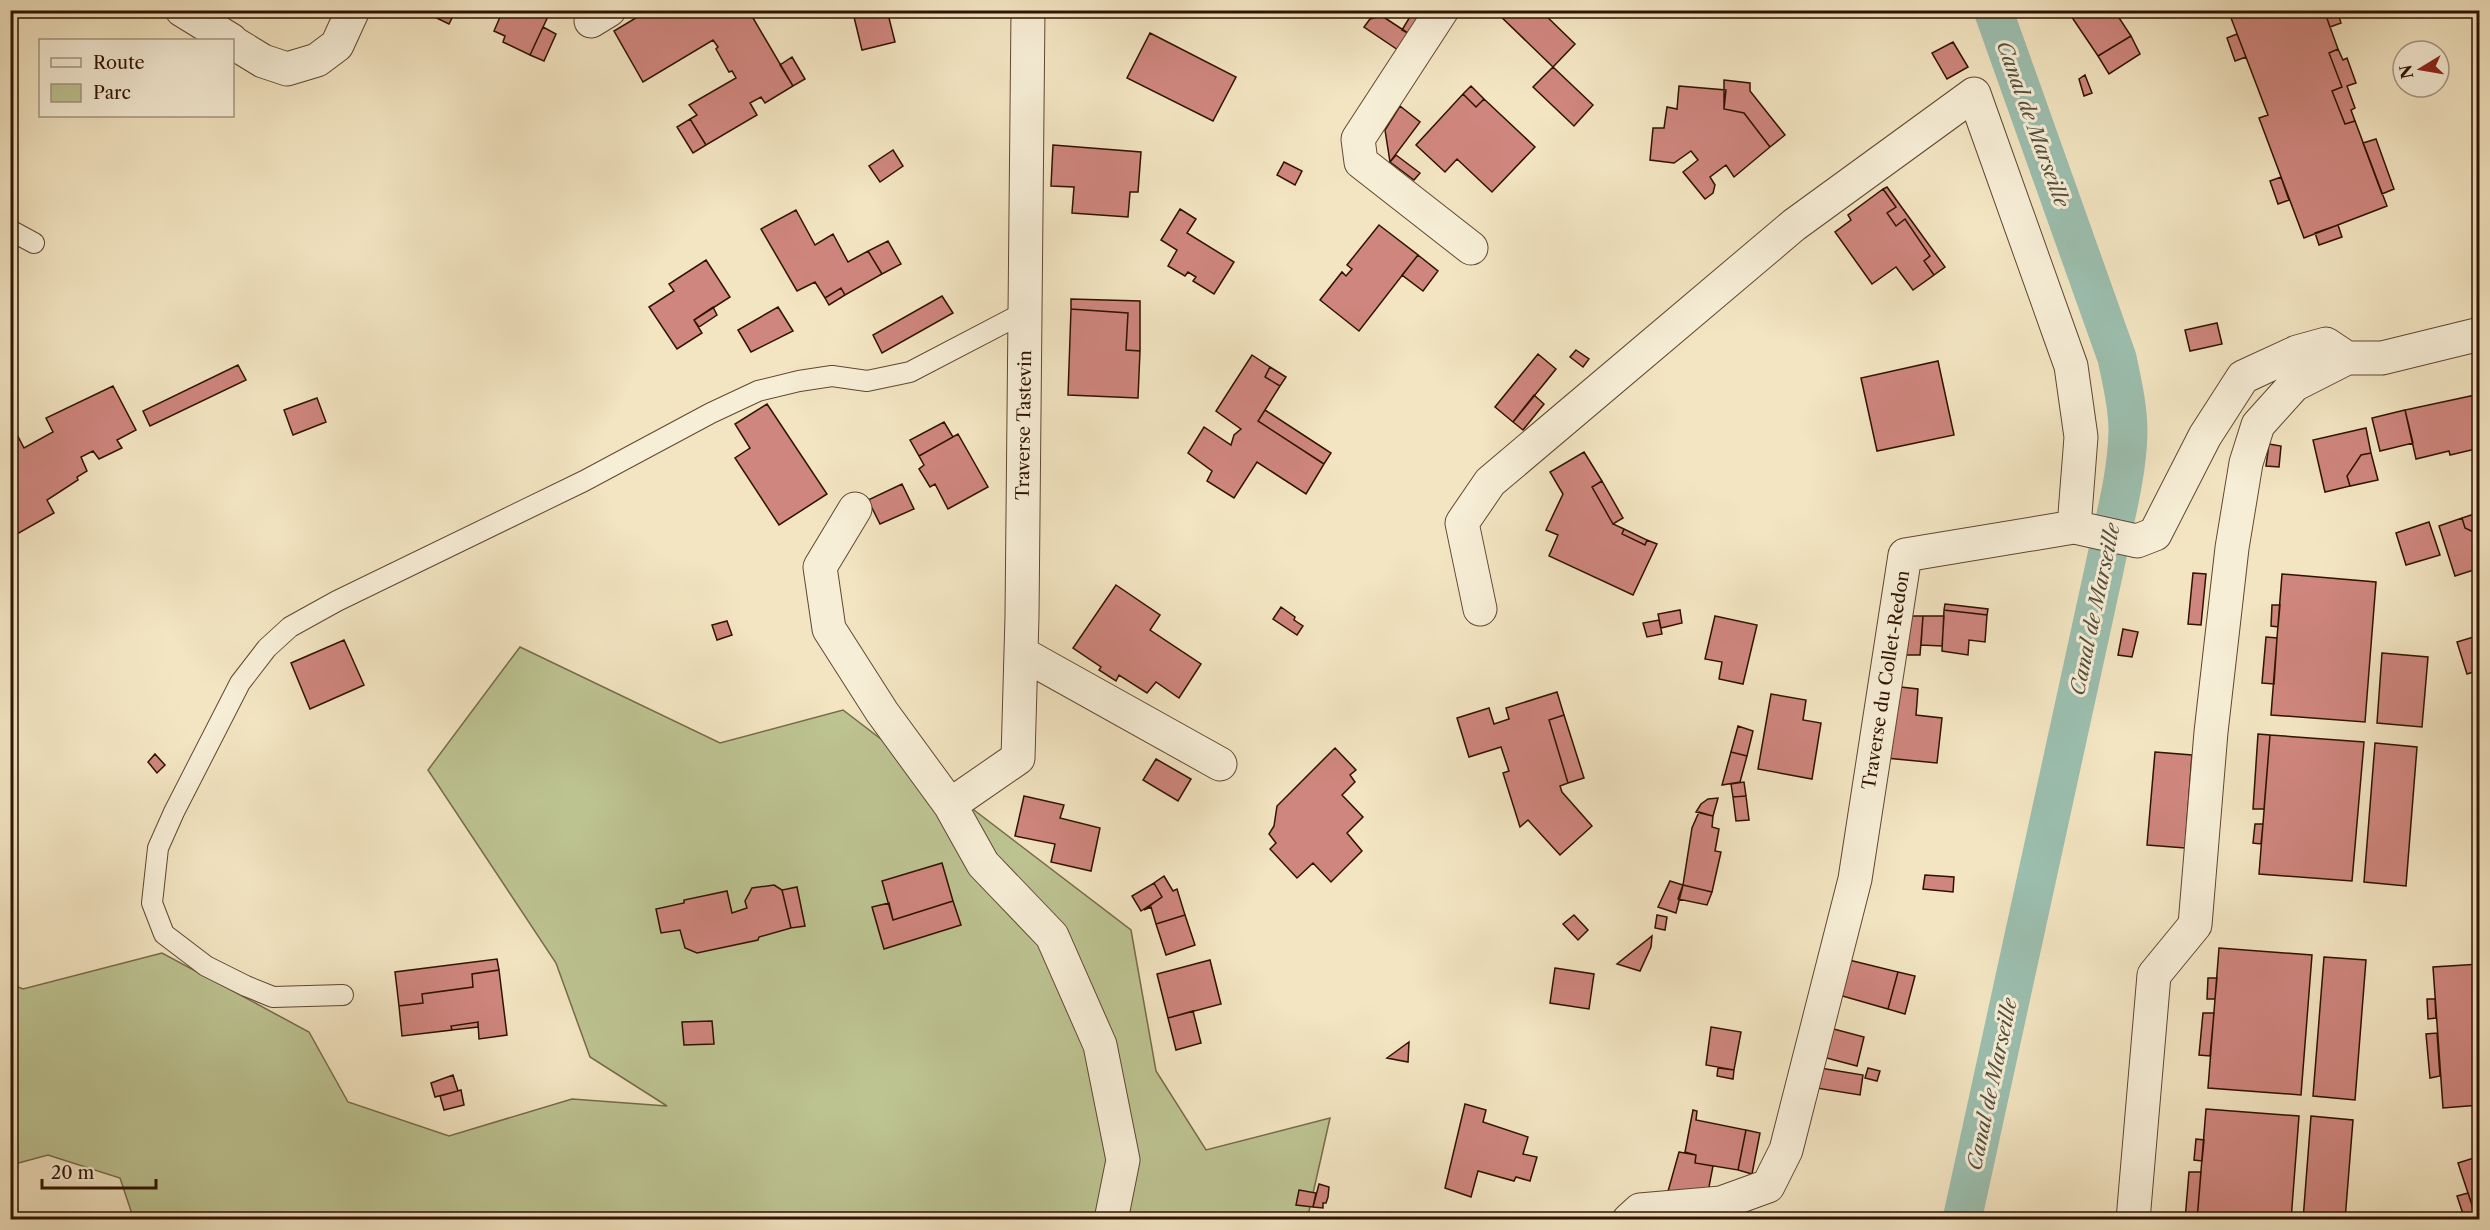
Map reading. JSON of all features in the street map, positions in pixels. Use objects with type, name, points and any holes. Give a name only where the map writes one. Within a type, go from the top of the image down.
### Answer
[{"type":"street","points":[[182,10],[229,39]]},
{"type":"street","points":[[234,42],[263,61],[287,69],[317,60],[337,45],[353,10]]},
{"type":"street","name":"Traverse Tastevin","points":[[950,805],[1018,758],[1028,10]]},
{"type":"street","points":[[1442,10],[1358,139],[1361,162],[1471,248]]},
{"type":"street","points":[[1480,609],[1462,523],[1490,482],[1794,225],[1974,94],[2071,366],[2081,437],[2074,527]]},
{"type":"street","name":"Traverse du Collet-Redon","points":[[1629,1220],[1640,1210],[1721,1203],[1768,1186],[1786,1150],[1856,879],[1905,555],[2074,527],[2137,541],[2155,534],[2205,436],[2243,377],[2297,352],[2325,344],[2347,358],[2382,358],[2480,334]]},
{"type":"street","points":[[2133,1220],[2154,975],[2195,926],[2211,732],[2232,548],[2246,464],[2258,424],[2294,385],[2347,358]]},
{"type":"street","points":[[855,509],[820,567],[829,629],[882,712],[950,805],[983,864],[1052,936],[1100,1045],[1123,1160],[1111,1220]]},
{"type":"street","points":[[1021,653],[1221,764]]},
{"type":"lane","points":[[10,230],[34,243]]},
{"type":"lane","points":[[344,995],[273,997],[246,986],[206,966],[164,934],[152,903],[158,848],[174,812],[240,683],[267,648],[290,627],[337,601],[584,481],[711,412],[759,391],[799,381],[832,376],[867,381],[910,372],[1025,312]]},
{"type":"green space","points":[[520,647],[720,743],[843,710],[1131,930],[1156,1071],[1206,1150],[1330,1118],[1307,1220],[134,1220],[120,1178],[48,1155],[11,1165],[11,984],[23,989],[162,953],[309,1032],[348,1102],[449,1136],[572,1099],[667,1106],[590,1057],[556,963],[428,770]]},
{"type":"building","points":[[420,10],[456,10],[449,24]]},
{"type":"building","points":[[503,10],[551,10],[530,55],[503,42],[505,36],[494,31]]},
{"type":"building","points":[[649,10],[765,10],[753,18],[793,86],[765,103],[761,97],[750,103],[757,115],[706,145],[690,119],[697,115],[689,105],[736,78],[732,71],[729,72],[713,40],[643,82],[614,31]]},
{"type":"building","points":[[887,10],[895,42],[862,50],[854,17]]},
{"type":"building","points":[[1414,10],[1426,10],[1411,35],[1402,30]]},
{"type":"building","points":[[1494,10],[1540,10],[1575,44],[1553,67]]},
{"type":"building","points":[[2067,10],[2114,10],[2131,36],[2098,56]]},
{"type":"building","points":[[2228,10],[2324,10],[2338,49],[2329,53],[2342,87],[2332,91],[2345,124],[2355,121],[2387,206],[2304,238],[2259,118],[2268,115]]},
{"type":"building","points":[[2324,10],[2337,10],[2341,23],[2330,27]]},
{"type":"building","points":[[1382,16],[1411,35],[1401,52],[1364,27],[1370,19]]},
{"type":"building","points":[[543,27],[556,34],[544,61],[530,55]]},
{"type":"building","points":[[1150,33],[1236,77],[1213,121],[1127,78]]},
{"type":"building","points":[[2237,34],[2246,57],[2235,61],[2227,38]]},
{"type":"building","points":[[2131,36],[2140,54],[2109,74],[2098,56]]},
{"type":"building","points":[[1953,42],[1968,67],[1947,79],[1932,53]]},
{"type":"building","points":[[2338,49],[2343,60],[2347,58],[2356,83],[2347,86],[2355,108],[2351,110],[2355,121],[2345,124],[2332,91],[2342,87],[2329,53]]},
{"type":"building","points":[[792,57],[805,79],[793,86],[780,65]]},
{"type":"building","points":[[1553,67],[1593,105],[1574,126],[1533,87]]},
{"type":"building","points":[[2085,75],[2092,93],[2084,96],[2079,79]]},
{"type":"building","points":[[1724,80],[1750,83],[1750,91],[1785,135],[1770,147],[1744,113],[1724,109]]},
{"type":"building","points":[[1471,86],[1484,99],[1476,107],[1463,94]]},
{"type":"building","points":[[1679,86],[1726,90],[1724,109],[1744,113],[1770,147],[1734,177],[1726,165],[1710,177],[1715,185],[1713,193],[1705,199],[1683,172],[1698,160],[1691,151],[1674,163],[1650,160],[1653,128],[1664,128],[1667,107],[1677,109]]},
{"type":"building","points":[[1463,94],[1476,107],[1484,99],[1535,147],[1492,192],[1457,159],[1445,172],[1416,145]]},
{"type":"building","points":[[1400,106],[1420,122],[1390,162],[1385,130]]},
{"type":"building","points":[[690,119],[706,145],[693,153],[677,127]]},
{"type":"building","points":[[2376,139],[2394,189],[2382,194],[2363,143]]},
{"type":"building","points":[[1053,145],[1141,152],[1138,192],[1130,192],[1128,217],[1072,213],[1074,187],[1051,186]]},
{"type":"building","points":[[893,150],[903,166],[880,182],[869,166]]},
{"type":"building","points":[[1396,155],[1420,173],[1414,180],[1390,162]]},
{"type":"building","points":[[1284,162],[1302,171],[1295,185],[1277,175]]},
{"type":"building","points":[[2281,177],[2289,200],[2278,204],[2270,181]]},
{"type":"building","points":[[1887,187],[1945,267],[1934,275],[1924,261],[1930,256],[1905,219],[1896,226],[1887,213],[1896,207],[1883,189]]},
{"type":"building","points":[[1883,189],[1896,207],[1887,213],[1896,226],[1905,219],[1930,256],[1924,261],[1934,275],[1913,290],[1896,267],[1872,284],[1835,232],[1851,220],[1848,215]]},
{"type":"building","points":[[1180,209],[1196,219],[1187,233],[1234,262],[1214,294],[1193,281],[1196,277],[1188,272],[1185,276],[1168,266],[1177,250],[1161,240]]},
{"type":"building","points":[[796,210],[815,245],[833,234],[848,262],[868,251],[882,274],[845,295],[841,288],[825,298],[815,282],[797,291],[761,229]]},
{"type":"building","points":[[1379,225],[1418,255],[1359,331],[1320,300],[1342,272],[1346,276],[1352,269],[1347,265]]},
{"type":"building","points":[[2338,225],[2342,237],[2319,245],[2315,233]]},
{"type":"building","points":[[888,241],[901,264],[882,274],[868,251]]},
{"type":"building","points":[[1418,255],[1438,271],[1423,291],[1402,275]]},
{"type":"building","points":[[706,260],[730,297],[694,320],[702,333],[677,349],[649,307],[674,291],[669,284]]},
{"type":"building","points":[[841,288],[845,295],[829,305],[825,298]]},
{"type":"building","points":[[942,296],[953,313],[882,353],[873,335]]},
{"type":"building","points":[[1071,299],[1140,301],[1140,351],[1126,350],[1128,313],[1071,309]]},
{"type":"building","points":[[713,307],[717,315],[699,327],[694,320]]},
{"type":"building","points":[[778,307],[793,331],[751,352],[738,330]]},
{"type":"building","points":[[1071,309],[1128,313],[1126,350],[1140,351],[1138,398],[1068,395]]},
{"type":"building","points":[[2217,323],[2222,344],[2190,351],[2185,330]]},
{"type":"building","points":[[1576,350],[1589,359],[1583,367],[1570,357]]},
{"type":"building","points":[[1538,354],[1556,369],[1513,422],[1495,407]]},
{"type":"building","points":[[1252,355],[1270,367],[1265,377],[1280,386],[1258,421],[1324,464],[1306,494],[1257,462],[1234,498],[1207,481],[1212,471],[1188,453],[1204,427],[1231,445],[1234,435],[1241,429],[1216,411]]},
{"type":"building","points":[[1938,361],[1954,435],[1877,451],[1861,378]]},
{"type":"building","points":[[238,365],[246,380],[150,426],[143,411]]},
{"type":"building","points":[[1270,367],[1286,377],[1280,386],[1265,377]]},
{"type":"building","points":[[113,386],[136,430],[117,440],[122,448],[99,459],[93,451],[81,457],[87,471],[77,477],[78,480],[47,500],[54,513],[10,538],[10,421],[24,448],[53,432],[46,418]]},
{"type":"building","points":[[2480,394],[2480,448],[2450,455],[2449,451],[2416,459],[2405,410]]},
{"type":"building","points":[[1534,395],[1544,404],[1523,430],[1513,422]]},
{"type":"building","points":[[317,398],[326,422],[293,435],[284,410]]},
{"type":"building","points":[[767,404],[827,494],[779,525],[735,458],[750,448],[735,424]]},
{"type":"building","points":[[1265,410],[1331,453],[1324,464],[1258,421]]},
{"type":"building","points":[[2405,410],[2413,443],[2380,451],[2372,418]]},
{"type":"building","points":[[944,422],[953,437],[919,456],[910,440]]},
{"type":"building","points":[[2366,428],[2371,453],[2361,455],[2347,476],[2350,486],[2325,492],[2313,440]]},
{"type":"building","points":[[958,434],[988,487],[948,509],[935,484],[930,487],[919,469],[924,465],[919,456]]},
{"type":"building","points":[[2269,444],[2281,446],[2279,467],[2266,466]]},
{"type":"building","points":[[1584,452],[1602,481],[1592,487],[1613,524],[1624,529],[1622,534],[1645,545],[1647,540],[1657,544],[1633,595],[1549,556],[1558,535],[1546,530],[1563,494],[1550,472]]},
{"type":"building","points":[[2371,453],[2378,480],[2350,486],[2347,476],[2361,455]]},
{"type":"building","points":[[1602,481],[1623,518],[1613,524],[1592,487]]},
{"type":"building","points":[[902,484],[914,509],[880,524],[868,500]]},
{"type":"building","points":[[2480,512],[2480,535],[2465,528],[2462,518]]},
{"type":"building","points":[[2462,518],[2465,528],[2480,535],[2480,568],[2455,576],[2439,526]]},
{"type":"building","points":[[2429,522],[2440,555],[2406,565],[2396,533]]},
{"type":"building","points":[[1624,529],[1647,540],[1645,545],[1622,534]]},
{"type":"building","points":[[2193,573],[2206,574],[2201,625],[2188,624]]},
{"type":"building","points":[[2282,574],[2376,582],[2365,722],[2271,715]]},
{"type":"building","points":[[1116,585],[1160,615],[1150,630],[1201,664],[1179,698],[1156,682],[1147,693],[1119,675],[1116,681],[1099,670],[1101,667],[1073,648]]},
{"type":"building","points":[[1945,604],[1988,609],[1987,615],[1944,610]]},
{"type":"building","points":[[2272,605],[2280,605],[2278,627],[2271,626]]},
{"type":"building","points":[[1281,607],[1303,626],[1297,635],[1273,619]]},
{"type":"building","points":[[1680,610],[1682,623],[1661,628],[1658,614]]},
{"type":"building","points":[[1944,610],[1987,615],[1985,642],[1969,640],[1968,655],[1942,651]]},
{"type":"building","points":[[1715,616],[1757,625],[1743,684],[1719,679],[1722,662],[1705,659]]},
{"type":"building","points":[[1907,616],[1923,616],[1920,655],[1905,655]]},
{"type":"building","points":[[1923,616],[1944,616],[1942,646],[1921,645]]},
{"type":"building","points":[[1659,620],[1662,634],[1647,637],[1643,623]]},
{"type":"building","points":[[727,621],[732,635],[717,640],[712,625]]},
{"type":"building","points":[[2123,629],[2138,632],[2132,657],[2118,655]]},
{"type":"building","points":[[2480,635],[2480,670],[2467,674],[2457,642]]},
{"type":"building","points":[[2266,637],[2277,638],[2274,684],[2262,683]]},
{"type":"building","points":[[344,640],[364,685],[310,709],[291,663]]},
{"type":"building","points":[[2382,653],[2428,657],[2422,727],[2377,723]]},
{"type":"building","points":[[1892,686],[1918,689],[1916,715],[1942,718],[1937,763],[1886,758]]},
{"type":"building","points":[[1557,692],[1564,715],[1549,720],[1568,783],[1560,786],[1562,792],[1592,826],[1560,855],[1528,820],[1520,827],[1503,773],[1509,771],[1501,747],[1469,757],[1457,718],[1489,708],[1494,724],[1509,719],[1506,708]]},
{"type":"building","points":[[1771,694],[1806,700],[1803,720],[1821,723],[1812,779],[1758,769]]},
{"type":"building","points":[[1564,715],[1584,778],[1568,783],[1549,720]]},
{"type":"building","points":[[1738,726],[1753,731],[1747,756],[1731,752]]},
{"type":"building","points":[[2258,734],[2270,735],[2264,809],[2253,809]]},
{"type":"building","points":[[2270,735],[2364,742],[2352,881],[2259,874]]},
{"type":"building","points":[[2375,743],[2417,747],[2406,886],[2364,882]]},
{"type":"building","points":[[1335,748],[1356,770],[1350,775],[1355,782],[1342,795],[1363,817],[1347,833],[1362,851],[1331,882],[1313,863],[1297,878],[1270,849],[1276,843],[1269,834],[1274,826],[1277,806]]},
{"type":"building","points":[[1731,752],[1747,756],[1740,782],[1722,785]]},
{"type":"building","points":[[2155,752],[2192,755],[2185,848],[2147,845]]},
{"type":"building","points":[[155,754],[165,765],[157,773],[148,762]]},
{"type":"building","points":[[1156,759],[1191,779],[1178,801],[1143,780]]},
{"type":"building","points":[[1744,782],[1746,796],[1733,797],[1731,784]]},
{"type":"building","points":[[1024,796],[1064,805],[1060,818],[1100,828],[1091,871],[1051,862],[1055,844],[1015,836]]},
{"type":"building","points":[[1746,796],[1749,820],[1736,821],[1733,797]]},
{"type":"building","points":[[1718,798],[1713,816],[1696,812],[1708,799]]},
{"type":"building","points":[[1699,812],[1713,816],[1712,827],[1719,829],[1715,851],[1721,852],[1712,892],[1683,885],[1692,828]]},
{"type":"building","points":[[2255,824],[2263,824],[2261,844],[2253,843]]},
{"type":"building","points":[[942,863],[953,901],[893,920],[882,881]]},
{"type":"building","points":[[1925,875],[1954,877],[1953,892],[1923,889]]},
{"type":"building","points":[[1164,876],[1173,891],[1177,889],[1185,915],[1156,924],[1151,907],[1144,910],[1162,897],[1154,883]]},
{"type":"building","points":[[1670,881],[1683,885],[1676,913],[1658,907]]},
{"type":"building","points":[[1154,883],[1162,897],[1141,911],[1132,896]]},
{"type":"building","points":[[774,885],[782,890],[791,928],[759,937],[758,940],[697,953],[685,948],[680,930],[661,933],[656,909],[684,903],[684,900],[727,891],[732,913],[747,908],[745,901],[752,888]]},
{"type":"building","points":[[1683,885],[1712,892],[1707,905],[1678,899]]},
{"type":"building","points":[[797,887],[805,926],[791,928],[782,890]]},
{"type":"building","points":[[953,901],[961,925],[884,949],[872,907],[889,903],[893,920]]},
{"type":"building","points":[[1185,915],[1195,945],[1166,955],[1156,924]]},
{"type":"building","points":[[1574,915],[1588,930],[1578,940],[1563,924]]},
{"type":"building","points":[[1657,915],[1667,917],[1665,930],[1655,928]]},
{"type":"building","points":[[1652,936],[1651,947],[1640,971],[1617,964]]},
{"type":"building","points":[[2219,948],[2312,955],[2301,1095],[2208,1088]]},
{"type":"building","points":[[2324,957],[2366,960],[2355,1100],[2313,1096]]},
{"type":"building","points":[[497,959],[499,970],[472,974],[473,987],[422,994],[423,1003],[399,1006],[395,972]]},
{"type":"building","points":[[1210,960],[1221,1004],[1168,1018],[1157,974]]},
{"type":"building","points":[[1849,960],[1898,972],[1888,1009],[1839,995]]},
{"type":"building","points":[[2480,964],[2480,1105],[2443,1108],[2433,967]]},
{"type":"building","points":[[1555,968],[1594,974],[1589,1009],[1550,1003]]},
{"type":"building","points":[[499,970],[507,1035],[479,1039],[478,1022],[451,1026],[452,1030],[402,1036],[399,1006],[423,1003],[422,994],[473,987],[472,974]]},
{"type":"building","points":[[1898,972],[1915,976],[1905,1014],[1888,1009]]},
{"type":"building","points":[[2208,978],[2217,978],[2215,999],[2207,999]]},
{"type":"building","points":[[2427,999],[2435,999],[2436,1018],[2428,1019]]},
{"type":"building","points":[[1193,1011],[1201,1043],[1176,1050],[1168,1018]]},
{"type":"building","points":[[2203,1013],[2214,1013],[2210,1056],[2199,1055]]},
{"type":"building","points":[[712,1021],[714,1044],[684,1045],[682,1022]]},
{"type":"building","points":[[478,1022],[478,1027],[452,1030],[451,1026]]},
{"type":"building","points":[[1711,1027],[1741,1032],[1734,1070],[1706,1065]]},
{"type":"building","points":[[1830,1028],[1864,1037],[1857,1066],[1823,1057]]},
{"type":"building","points":[[2437,1033],[2440,1076],[2430,1078],[2426,1034]]},
{"type":"building","points":[[1409,1042],[1408,1062],[1387,1058]]},
{"type":"building","points":[[1718,1068],[1734,1070],[1733,1079],[1717,1076]]},
{"type":"building","points":[[1820,1068],[1863,1075],[1860,1095],[1816,1088]]},
{"type":"building","points":[[1868,1068],[1880,1071],[1877,1081],[1865,1078]]},
{"type":"building","points":[[453,1075],[458,1091],[435,1097],[431,1083]]},
{"type":"building","points":[[461,1090],[464,1105],[444,1110],[440,1096]]},
{"type":"building","points":[[1465,1104],[1486,1110],[1483,1122],[1528,1137],[1523,1154],[1537,1157],[1530,1181],[1516,1177],[1514,1181],[1478,1171],[1471,1197],[1445,1188]]},
{"type":"building","points":[[2206,1109],[2299,1116],[2291,1220],[2197,1220]]},
{"type":"building","points":[[1693,1110],[1697,1111],[1696,1120],[1746,1130],[1738,1170],[1695,1163],[1696,1155],[1685,1152]]},
{"type":"building","points":[[2311,1116],[2353,1120],[2345,1220],[2303,1220]]},
{"type":"building","points":[[1746,1130],[1760,1133],[1752,1174],[1738,1170]]},
{"type":"building","points":[[2196,1139],[2204,1140],[2202,1161],[2194,1160]]},
{"type":"building","points":[[1679,1152],[1696,1155],[1695,1163],[1713,1166],[1708,1192],[1667,1195]]},
{"type":"building","points":[[2480,1156],[2480,1220],[2477,1220],[2458,1163]]},
{"type":"building","points":[[2189,1172],[2201,1172],[2197,1220],[2185,1220]]},
{"type":"building","points":[[1319,1184],[1329,1187],[1323,1208],[1313,1207]]},
{"type":"building","points":[[1299,1190],[1316,1193],[1313,1207],[1296,1205]]},
{"type":"building","points":[[2468,1193],[2477,1220],[2465,1220],[2457,1196]]},
{"type":"waterway","name":"Canal de Marseille","points":[[1962,1220],[2119,501],[2128,432],[2126,404],[2117,358],[1993,10]]}]
